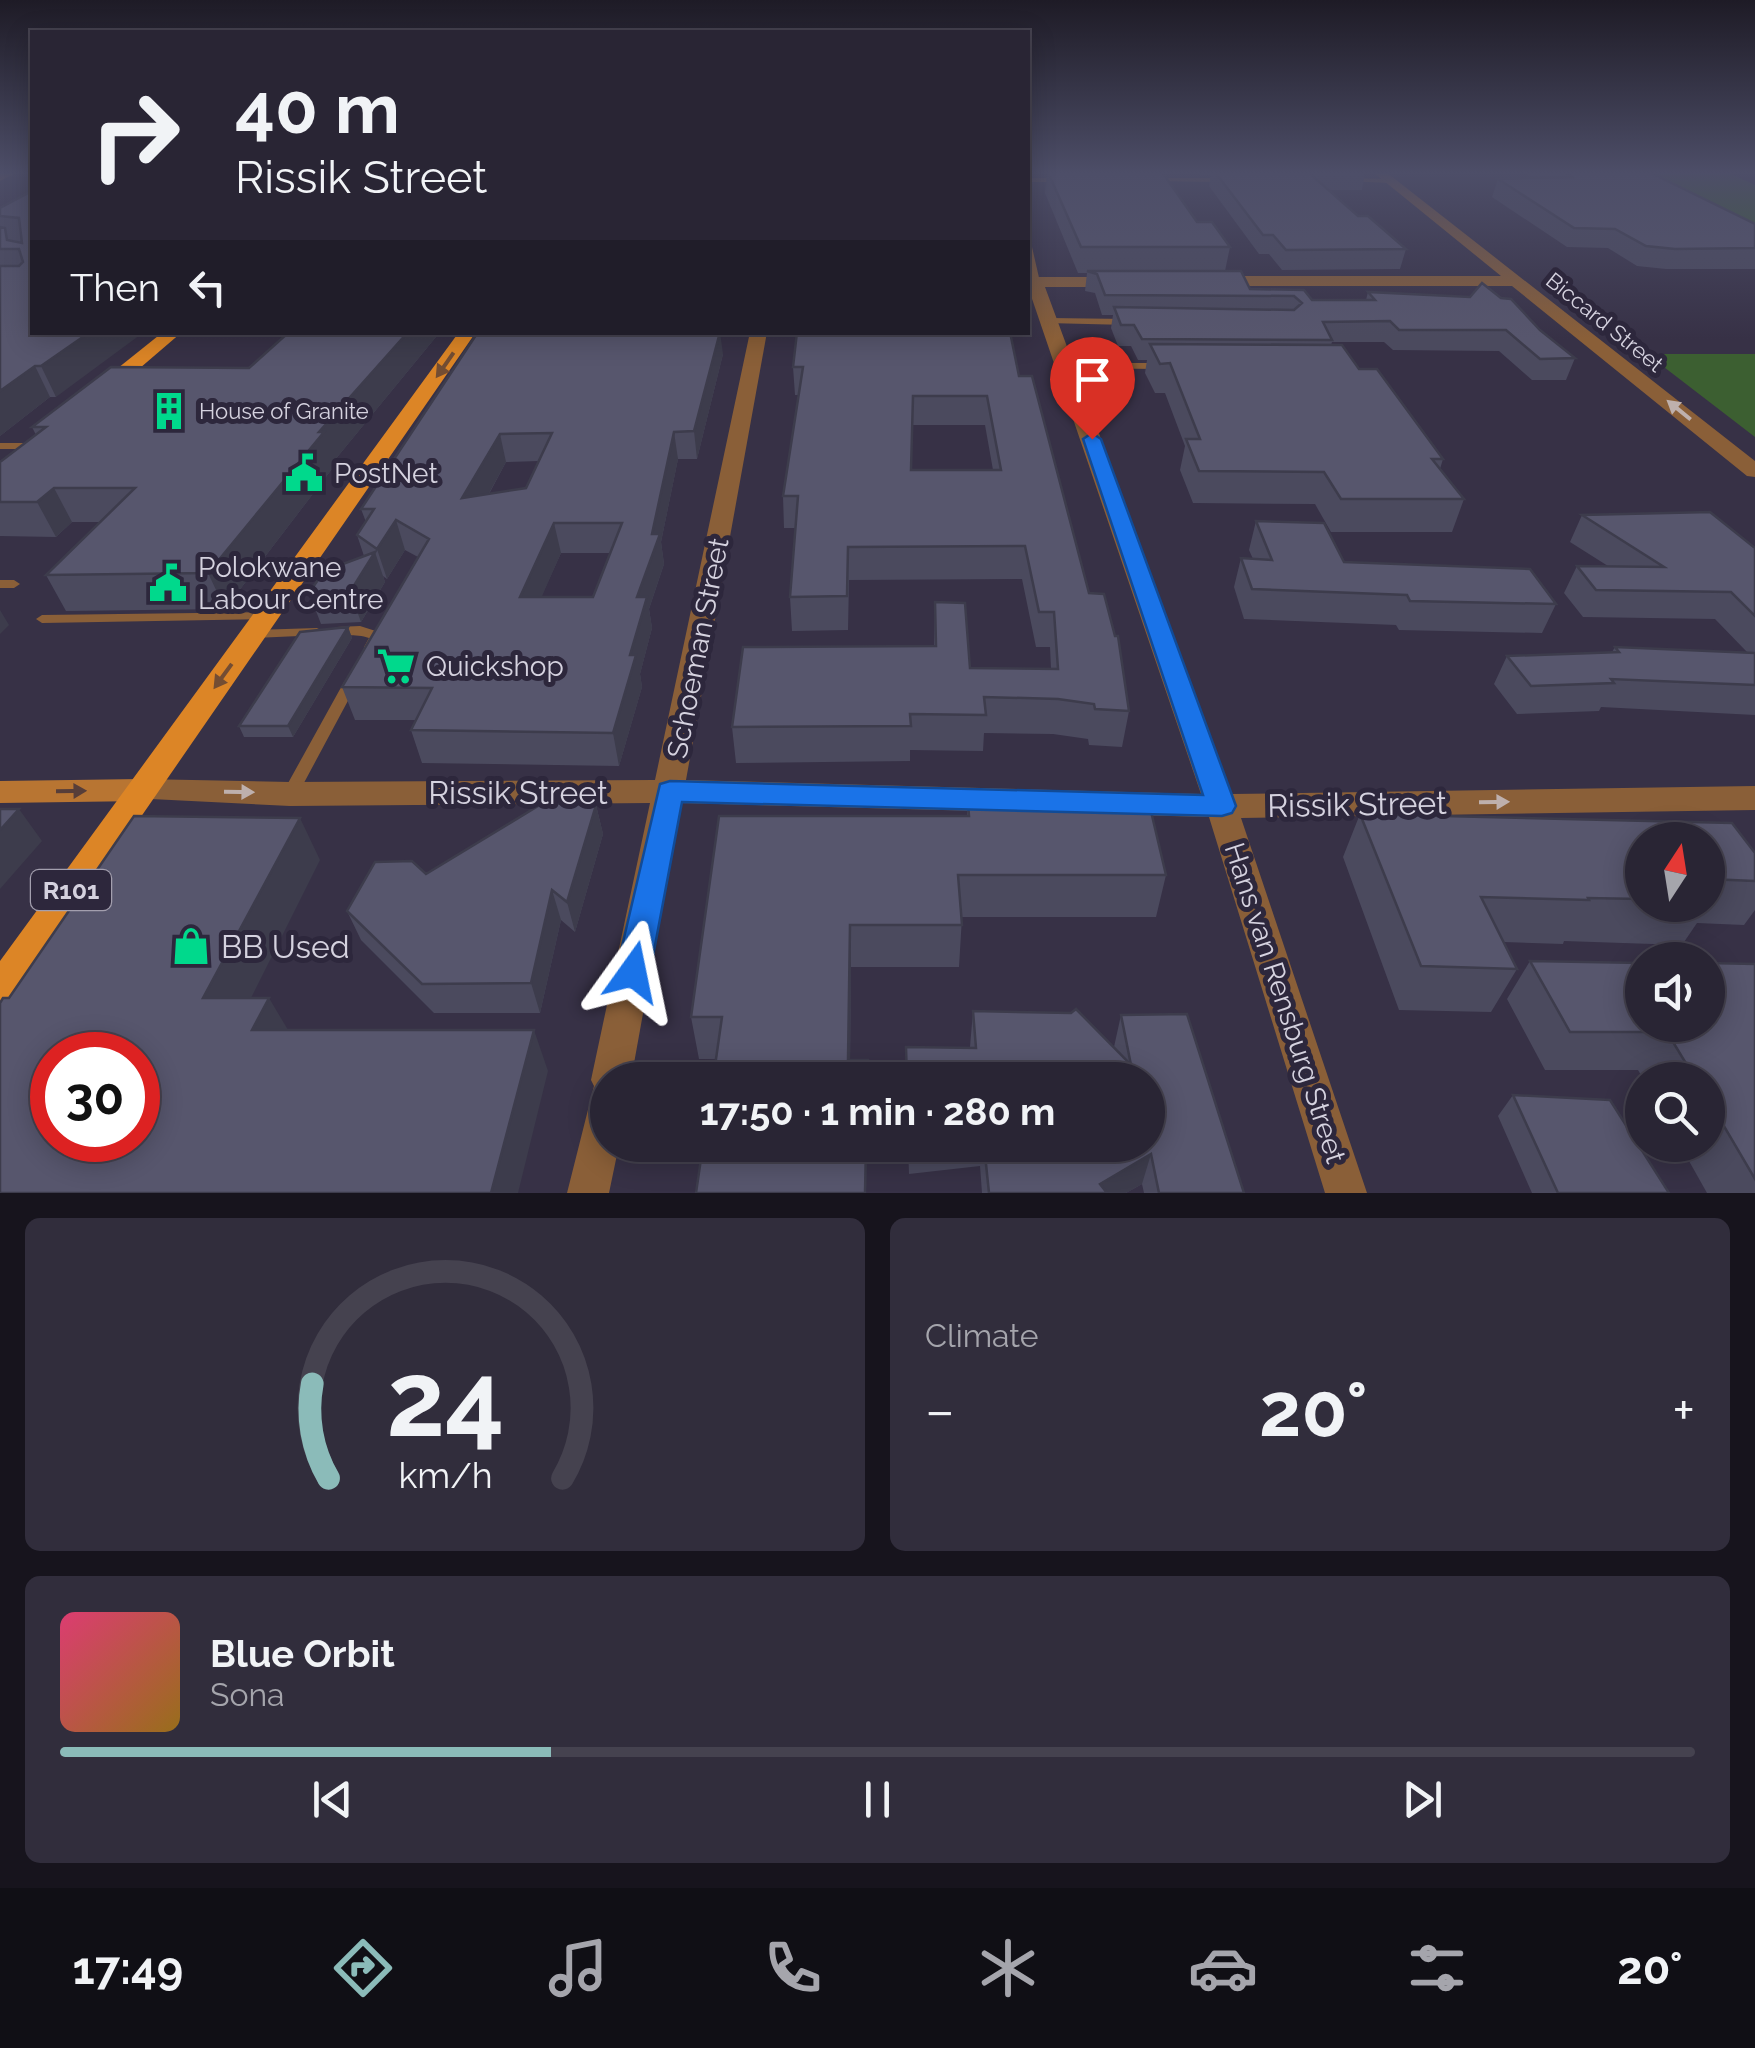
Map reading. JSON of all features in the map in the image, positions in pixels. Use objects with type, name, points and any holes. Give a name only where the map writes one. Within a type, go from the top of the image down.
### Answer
[{"type":"main road","points":[[94,397],[170,335]]},
{"type":"main road","name":"R101","points":[[0,990],[466,335]]},
{"type":"main road","points":[[5,454],[40,440]]},
{"type":"main road","name":"Rissik Street","points":[[0,792],[142,790]]},
{"type":"street","name":"Biccard Street","points":[[1450,228],[1755,471]]},
{"type":"street","points":[[1190,282],[1517,281]]},
{"type":"street","points":[[1032,282],[1132,282]]},
{"type":"street","name":"Hans van Rensburg Street","points":[[1032,282],[1050,321],[1222,806],[1346,1193]]},
{"type":"street","name":"Schoeman Street","points":[[615,1062],[758,335]]},
{"type":"street","name":"Rissik Street","points":[[142,790],[290,794],[670,791],[1222,806],[1755,798]]},
{"type":"street","points":[[588,1193],[595,1162]]},
{"type":"lane","points":[[1050,321],[1138,322]]},
{"type":"lane","points":[[1066,366],[1180,367]]},
{"type":"lane","points":[[42,619],[371,632],[377,636],[366,655]]},
{"type":"lane","points":[[290,794],[358,669]]},
{"type":"green space","points":[[1647,354],[1755,354],[1755,437]]},
{"type":"building","points":[[0,228],[5,228],[7,240],[22,243],[20,228],[30,228],[30,335],[86,335],[0,391],[0,266],[19,266],[23,262],[19,249],[0,249]]},
{"type":"building","points":[[1072,228],[1216,228],[1230,247],[1081,247]]},
{"type":"building","points":[[1257,228],[1381,228],[1406,249],[1286,250],[1273,235],[1263,235]]},
{"type":"building","points":[[1574,228],[1755,228],[1755,248],[1646,246],[1615,229]]},
{"type":"building","points":[[1087,271],[1241,271],[1250,289],[1304,290],[1312,300],[1375,300],[1368,292],[1470,297],[1482,283],[1501,298],[1511,299],[1540,330],[1575,358],[1540,359],[1506,330],[1399,330],[1390,321],[1323,322],[1332,340],[1142,339],[1134,325],[1121,325],[1114,307],[1294,310],[1302,303],[1294,296],[1105,295],[1097,274]]},
{"type":"building","points":[[286,335],[405,335],[319,432],[324,432],[208,573],[46,575],[135,488],[54,488],[37,502],[0,502],[0,462],[46,427],[32,427],[111,367],[249,368]]},
{"type":"building","points":[[476,335],[719,335],[694,431],[674,432],[652,534],[660,534],[637,597],[647,597],[630,655],[636,655],[613,733],[411,730],[432,688],[342,687],[429,539],[396,520],[377,549],[357,535],[374,509],[361,509]],"holes":[[[552,433],[526,488],[462,498],[500,434]],[[554,523],[622,523],[593,597],[520,597]]]},
{"type":"building","points":[[797,335],[1011,335],[1019,376],[1032,376],[1089,593],[1104,594],[1118,636],[1129,711],[1095,709],[1094,704],[1058,699],[984,697],[986,715],[910,714],[911,726],[732,727],[743,647],[936,646],[935,602],[965,603],[970,668],[1058,669],[1054,612],[1039,612],[1025,546],[848,547],[847,596],[790,597],[798,496],[783,496],[803,367],[793,367]],"holes":[[[913,396],[987,396],[1001,470],[911,470]]]},
{"type":"building","points":[[1150,344],[1342,345],[1359,369],[1377,369],[1443,459],[1432,459],[1464,499],[1341,499],[1324,472],[1199,471],[1186,439],[1200,439],[1170,363],[1160,364]]},
{"type":"building","points":[[1710,512],[1755,548],[1755,616],[1731,592],[1596,590],[1577,566],[1664,567],[1582,515]]},
{"type":"building","points":[[1256,521],[1324,523],[1344,562],[1530,569],[1556,604],[1410,601],[1407,595],[1252,589],[1241,558],[1272,560]]},
{"type":"building","points":[[375,552],[350,592],[309,593],[324,571]]},
{"type":"building","points":[[348,627],[288,726],[239,726],[300,632]]},
{"type":"building","points":[[1615,647],[1755,653],[1755,685],[1611,679],[1614,683],[1531,686],[1507,656],[1619,652]]},
{"type":"building","points":[[543,803],[596,805],[567,902],[552,890],[531,983],[422,984],[347,911],[375,862],[412,861],[426,874]]},
{"type":"building","points":[[968,803],[1150,807],[1166,875],[958,875],[962,925],[850,925],[848,1060],[868,1062],[716,1062],[722,1017],[691,1017],[719,816],[969,816]]},
{"type":"building","points":[[0,809],[19,809],[0,830]]},
{"type":"building","points":[[1360,814],[1691,822],[1625,822],[1625,899],[1481,897],[1517,969],[1421,966]]},
{"type":"building","points":[[134,816],[300,818],[203,998],[269,998],[252,1030],[534,1030],[491,1193],[0,1193],[3,998],[9,998]]},
{"type":"building","points":[[1725,823],[1732,823],[1755,853],[1755,881],[1725,880]]},
{"type":"building","points":[[1530,961],[1625,963],[1625,1032],[1570,1032]]},
{"type":"building","points":[[1725,963],[1755,964],[1755,1179],[1725,1128],[1725,1062],[1685,1062],[1673,1042],[1725,1042]]},
{"type":"building","points":[[1076,1009],[1128,1062],[906,1062],[906,1047],[976,1048],[973,1011],[1071,1013]]},
{"type":"building","points":[[1187,1014],[1244,1193],[1159,1193],[1153,1162],[1165,1162],[1165,1062],[1130,1062],[1121,1015]]},
{"type":"building","points":[[1513,1095],[1610,1100],[1625,1124],[1625,1162],[1649,1162],[1669,1193],[1558,1193]]},
{"type":"building","points":[[701,1162],[866,1162],[865,1193],[696,1193]]},
{"type":"building","points":[[986,1162],[1137,1162],[1100,1184],[1107,1193],[989,1193]]},
{"type":"place","name":"House of Granite","points":[[169,411]]},
{"type":"place","name":"PostNet","points":[[304,473]]},
{"type":"place","name":"Polokwane Labour Centre","points":[[168,583]]},
{"type":"place","name":"Quickshop","points":[[396,666]]},
{"type":"place","name":"BB Used","points":[[191,946]]},
{"type":"route","points":[[633,972],[670,791],[1222,806],[1092,439]]}]
